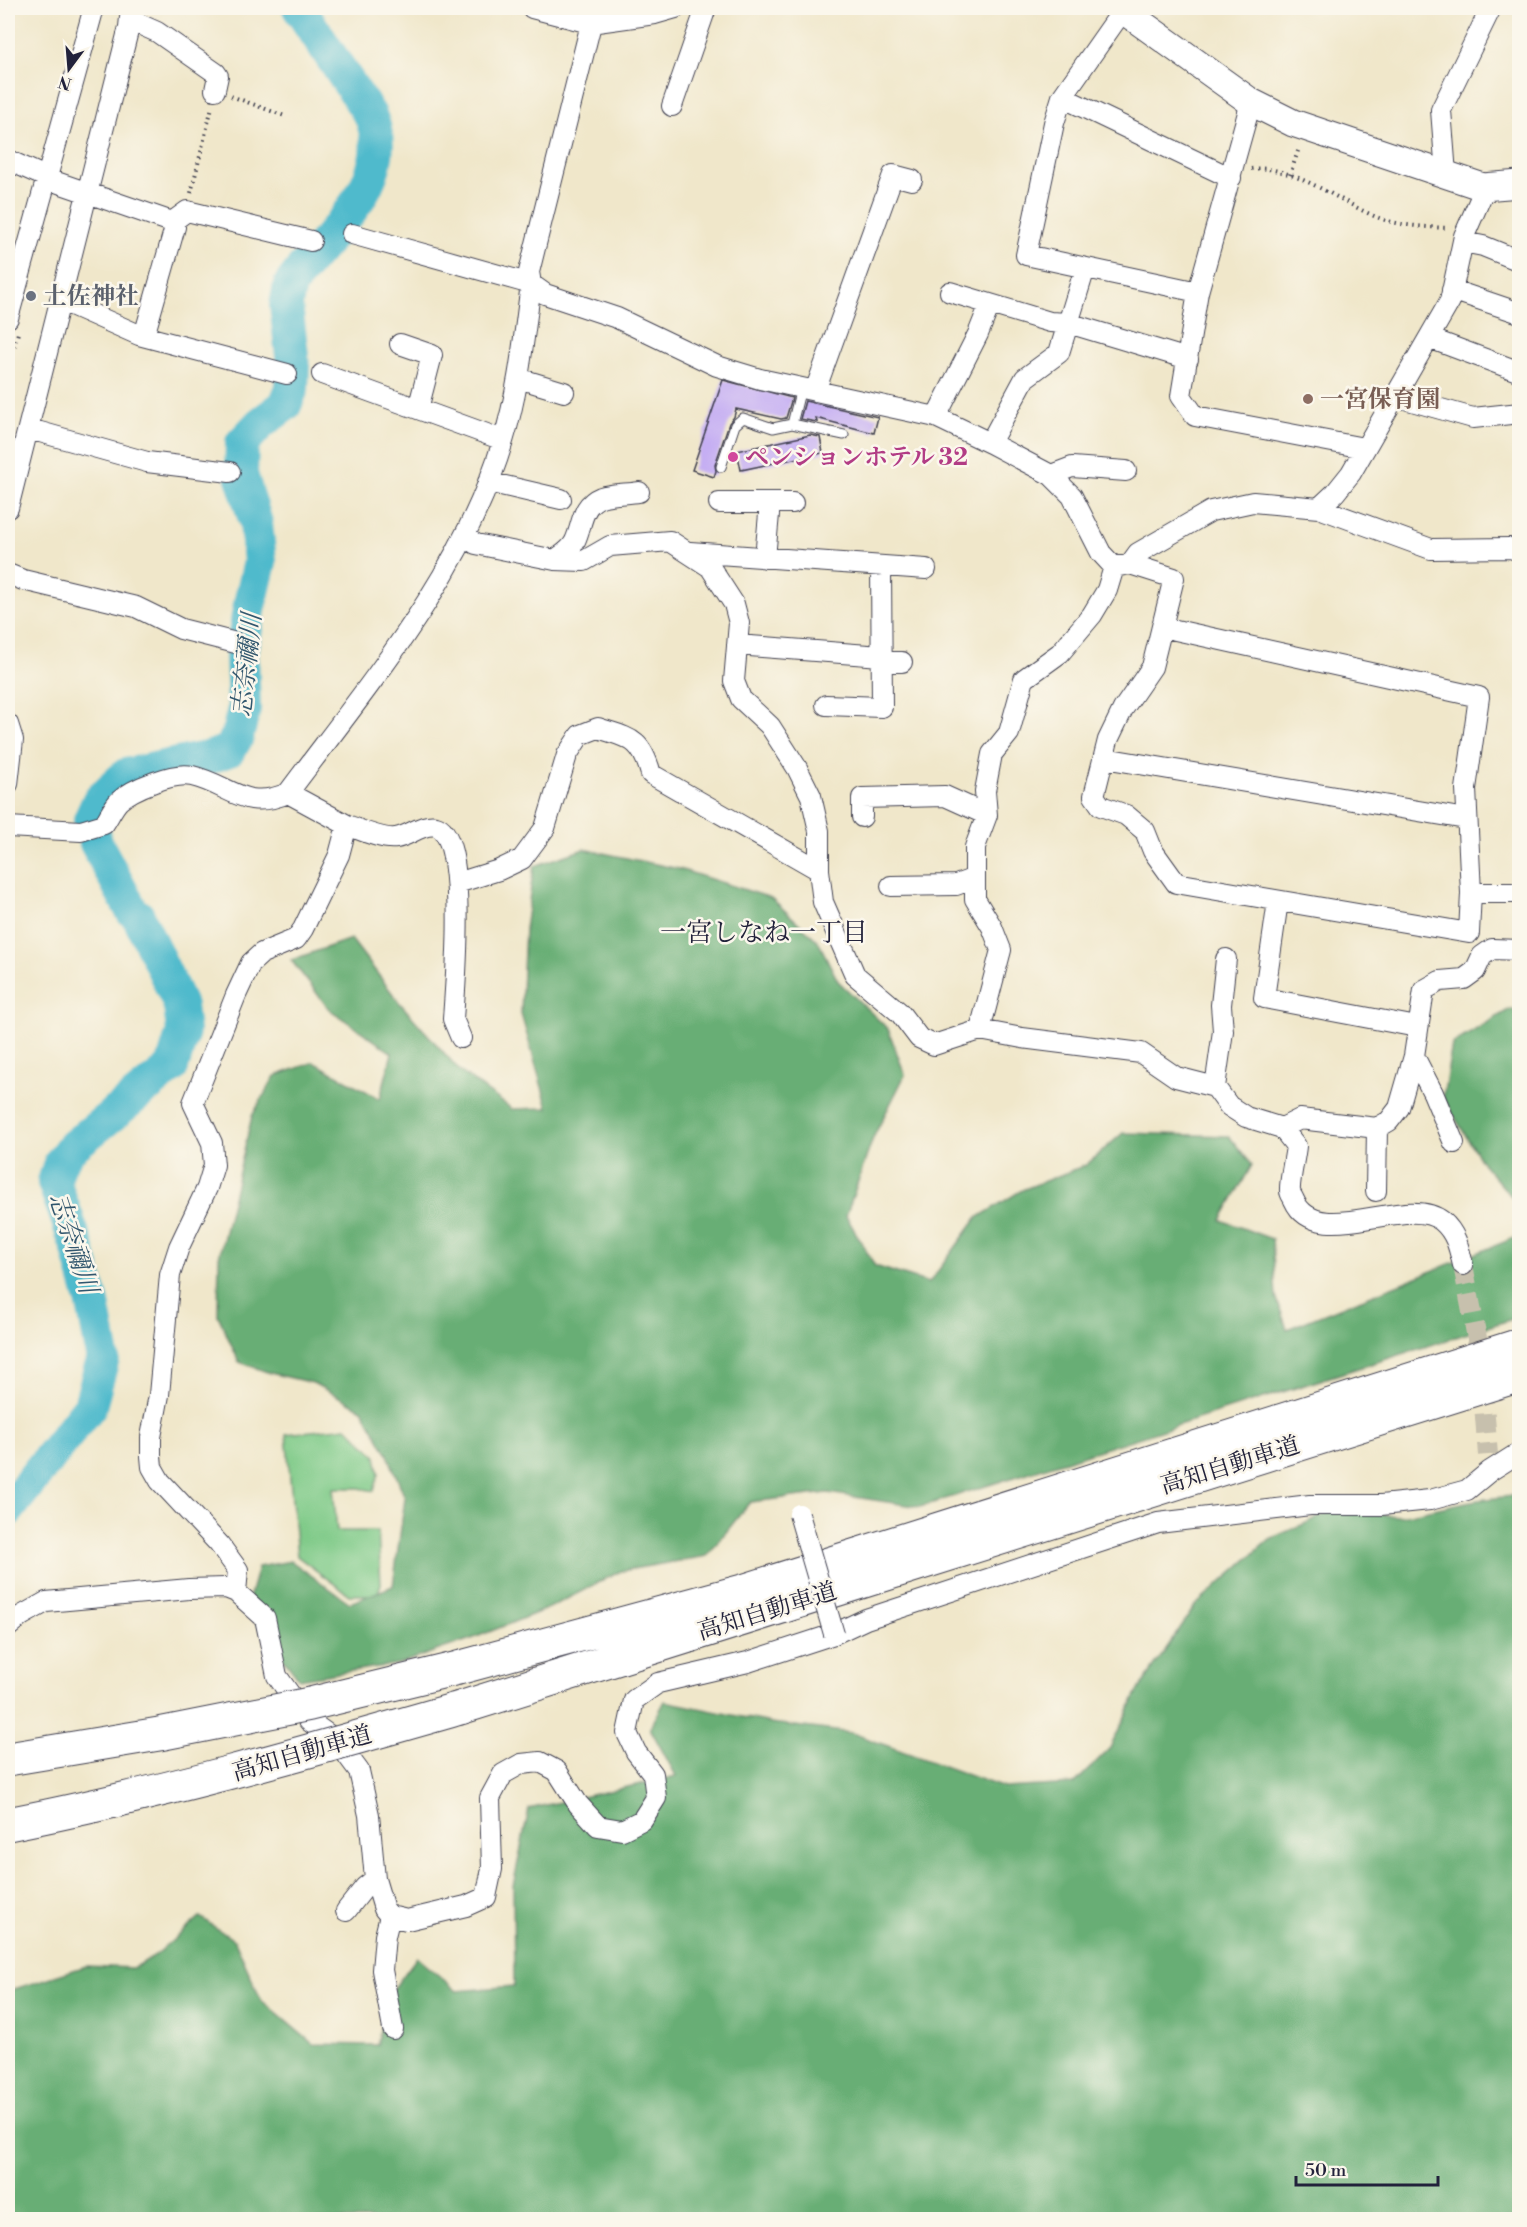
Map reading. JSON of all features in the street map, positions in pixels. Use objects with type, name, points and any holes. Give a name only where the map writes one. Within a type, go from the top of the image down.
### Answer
[{"type":"highway","name":"高知自動車道","points":[[8,1759],[205,1725],[309,1704],[458,1668],[743,1591],[1520,1345]]},
{"type":"highway","name":"高知自動車道","points":[[8,1824],[100,1806],[268,1764],[460,1708],[1520,1375]]},
{"type":"street","points":[[532,8],[592,15],[655,14],[676,8]]},
{"type":"street","points":[[672,106],[706,8]]},
{"type":"street","points":[[1446,174],[1441,110],[1491,8]]},
{"type":"street","points":[[1198,292],[1026,255],[1054,123],[1062,97],[1121,9],[1251,102],[1293,123],[1483,187],[1520,184]]},
{"type":"street","points":[[8,318],[93,11]]},
{"type":"street","points":[[8,508],[130,14],[216,73],[218,76],[215,90]]},
{"type":"street","points":[[8,827],[81,831],[105,824],[117,802],[129,793],[178,775],[192,776],[239,796],[258,800],[272,800],[288,793],[405,637],[465,537],[503,440],[518,378],[531,284],[529,272],[592,15]]},
{"type":"street","points":[[1062,97],[1232,175]]},
{"type":"street","points":[[1251,102],[1198,292],[1181,396],[1195,416],[1364,448]]},
{"type":"street","points":[[8,160],[87,193],[179,217],[311,241]]},
{"type":"street","points":[[808,389],[893,174],[912,180]]},
{"type":"street","points":[[1319,508],[1351,473],[1449,301],[1464,237],[1483,187]]},
{"type":"street","points":[[144,336],[179,217]]},
{"type":"street","points":[[352,234],[531,284],[545,294],[617,318],[717,366],[936,417],[1051,476],[1072,496],[1101,553],[1122,565],[1174,578],[1152,667],[1123,709],[1108,740],[1094,796],[1101,806],[1126,815],[1145,831],[1153,851],[1176,883],[1469,933],[1471,893],[1466,789],[1479,697],[1162,627]]},
{"type":"street","points":[[1464,237],[1520,261]]},
{"type":"street","points":[[990,443],[1025,378],[1059,353],[1085,268]]},
{"type":"street","points":[[1452,290],[1520,313]]},
{"type":"street","points":[[950,292],[1050,322],[1068,323],[1188,359]]},
{"type":"street","points":[[60,300],[144,336],[287,374]]},
{"type":"street","points":[[936,417],[978,334],[990,303]]},
{"type":"street","points":[[1429,338],[1517,368]]},
{"type":"street","points":[[400,344],[432,355],[418,409]]},
{"type":"street","points":[[322,374],[503,440]]},
{"type":"street","points":[[518,378],[564,392]]},
{"type":"street","points":[[1394,396],[1473,418],[1520,413]]},
{"type":"street","points":[[29,426],[33,430],[147,462],[230,472]]},
{"type":"street","points":[[1051,476],[1072,467],[1126,471]]},
{"type":"street","points":[[488,482],[561,499]]},
{"type":"street","points":[[555,560],[569,550],[576,540],[583,513],[593,501],[604,496],[639,492]]},
{"type":"street","points":[[980,1030],[1001,950],[992,927],[975,899],[975,846],[987,815],[986,790],[992,754],[1009,733],[1024,679],[1060,652],[1092,615],[1122,565],[1211,510],[1253,502],[1319,508],[1431,549],[1510,548],[1520,551]]},
{"type":"street","points":[[719,503],[793,503]]},
{"type":"street","points":[[765,558],[770,503]]},
{"type":"street","points":[[465,537],[476,544],[555,560],[584,561],[610,546],[670,541],[710,567],[734,604],[739,623],[734,681],[741,699],[770,726],[797,768],[811,796],[819,831],[819,870],[823,902],[855,975],[900,1013],[919,1038],[934,1045],[980,1030],[1022,1038],[1142,1053],[1176,1077],[1215,1087],[1229,1106],[1246,1117],[1281,1128],[1296,1146],[1290,1191],[1299,1211],[1313,1219],[1332,1222],[1423,1213],[1441,1220],[1456,1236],[1463,1265]]},
{"type":"street","points":[[690,552],[926,569]]},
{"type":"street","points":[[826,705],[882,707],[889,660],[881,566]]},
{"type":"street","points":[[8,574],[136,607],[181,629],[236,643]]},
{"type":"street","points":[[737,645],[889,660]]},
{"type":"street","points":[[8,724],[13,740],[8,784]]},
{"type":"street","points":[[458,883],[499,870],[522,859],[545,828],[567,755],[580,735],[598,728],[635,742],[645,753],[651,774],[819,870]]},
{"type":"street","points":[[1104,758],[1466,819]]},
{"type":"street","points":[[288,793],[347,825],[394,838],[423,827],[436,826],[446,833],[451,844],[458,883],[453,1019],[461,1038]]},
{"type":"street","points":[[862,817],[862,798],[933,796],[945,796],[987,815]]},
{"type":"street","points":[[236,1592],[238,1570],[219,1544],[160,1481],[152,1467],[151,1456],[151,1437],[159,1395],[171,1275],[179,1247],[207,1188],[214,1165],[212,1143],[193,1103],[251,963],[262,952],[296,939],[303,929],[339,855],[347,825]]},
{"type":"street","points":[[891,886],[956,885],[975,878]]},
{"type":"street","points":[[1471,893],[1520,893]]},
{"type":"street","points":[[1278,901],[1264,998],[1417,1027]]},
{"type":"street","points":[[1281,1128],[1300,1119],[1377,1128],[1389,1121],[1399,1108],[1414,1056],[1424,990],[1440,981],[1464,978],[1475,971],[1482,956],[1492,950],[1520,950]]},
{"type":"street","points":[[1215,1087],[1223,1031],[1221,1005],[1226,959]]},
{"type":"street","points":[[1414,1056],[1434,1094],[1454,1143]]},
{"type":"street","points":[[1376,1191],[1377,1128]]},
{"type":"street","points":[[8,1627],[21,1616],[46,1602],[189,1589],[226,1588],[236,1592],[265,1618],[277,1676],[309,1721],[336,1740],[359,1770],[369,1815],[375,1879],[384,1909],[390,1916],[407,1920],[466,1906],[486,1897],[492,1869],[490,1798],[503,1774],[521,1764],[540,1762],[557,1771],[578,1804],[598,1826],[622,1830],[642,1820],[656,1798],[653,1774],[636,1752],[627,1733],[634,1700],[658,1683],[748,1662],[834,1635],[866,1619],[1158,1523],[1310,1505],[1381,1505],[1430,1500],[1467,1490],[1489,1463],[1520,1452]]},
{"type":"street","points":[[799,1514],[834,1635]]},
{"type":"street","points":[[346,1911],[365,1887],[375,1879]]},
{"type":"street","points":[[390,1916],[385,1936],[382,1971],[393,2029]]},
{"type":"lane","points":[[792,424],[808,389]]},
{"type":"lane","points":[[721,467],[738,421],[743,418],[771,432],[792,424],[844,435]]},
{"type":"path","points":[[179,217],[215,90],[287,117]]},
{"type":"path","points":[[1290,175],[1302,140]]},
{"type":"path","points":[[1232,175],[1262,167],[1290,175],[1325,190],[1380,218],[1464,237]]},
{"type":"green space","points":[[584,849],[679,869],[771,898],[818,941],[838,981],[888,1029],[905,1075],[873,1138],[846,1216],[875,1266],[929,1283],[977,1218],[1022,1190],[1086,1165],[1123,1133],[1229,1136],[1252,1165],[1221,1220],[1272,1239],[1276,1297],[1287,1329],[1519,1236],[1519,1317],[920,1507],[828,1493],[750,1502],[707,1556],[621,1571],[549,1608],[474,1638],[398,1664],[299,1679],[246,1609],[258,1567],[291,1561],[350,1603],[393,1586],[405,1498],[388,1455],[362,1409],[313,1383],[270,1373],[239,1362],[218,1315],[219,1257],[252,1116],[275,1076],[314,1062],[380,1099],[392,1053],[329,1009],[291,960],[351,939],[399,1002],[461,1072],[512,1109],[548,1108],[521,1014],[525,929],[534,866]]},
{"type":"green space","points":[[1510,1009],[1519,1010],[1519,1205],[1483,1164],[1443,1098],[1452,1044]]},
{"type":"green space","points":[[347,1427],[376,1456],[379,1473],[374,1491],[359,1488],[333,1488],[337,1531],[378,1531],[381,1584],[377,1595],[349,1595],[297,1556],[286,1434]]},
{"type":"green space","points":[[1519,1495],[1519,2219],[8,2220],[8,1991],[86,1966],[134,1968],[157,1954],[200,1917],[235,1941],[261,2000],[313,2044],[377,2045],[388,1996],[417,1957],[457,1991],[514,1986],[513,1886],[529,1809],[676,1776],[650,1728],[665,1701],[771,1723],[852,1733],[1004,1788],[1074,1784],[1110,1748],[1138,1691],[1195,1606],[1270,1539],[1331,1512],[1401,1516],[1471,1501]]},
{"type":"building","points":[[723,380],[792,398],[786,418],[781,419],[736,409],[715,465],[714,477],[692,470]]},
{"type":"building","points":[[805,401],[878,417],[874,433],[816,418],[817,422],[800,419]]},
{"type":"building","points":[[810,435],[820,437],[823,453],[741,470],[737,451]]},
{"type":"waterway","name":"志奈禰川","points":[[8,1510],[90,1406],[103,1358],[93,1304],[77,1246],[54,1182],[60,1163],[71,1148],[172,1067],[183,1031],[180,1006],[176,996],[138,916],[132,911],[96,843],[90,820],[99,800],[126,775],[211,757],[229,750],[237,737],[244,709],[242,653],[260,562],[256,523],[241,474],[242,443],[261,423],[285,405],[292,388],[293,364],[286,305],[290,285],[354,206],[367,184],[375,162],[377,139],[370,115],[299,8]]},
{"type":"tunnel","points":[[1463,1265],[1480,1354],[1488,1455]]},
{"type":"place","name":"土佐神社","points":[[31,296]]},
{"type":"place","name":"一宮保育園","points":[[1308,399]]},
{"type":"place","name":"ペンションホテル 32","points":[[733,457]]},
{"type":"district","name":"一宮しなね一丁目","points":[[764,932]]}]
